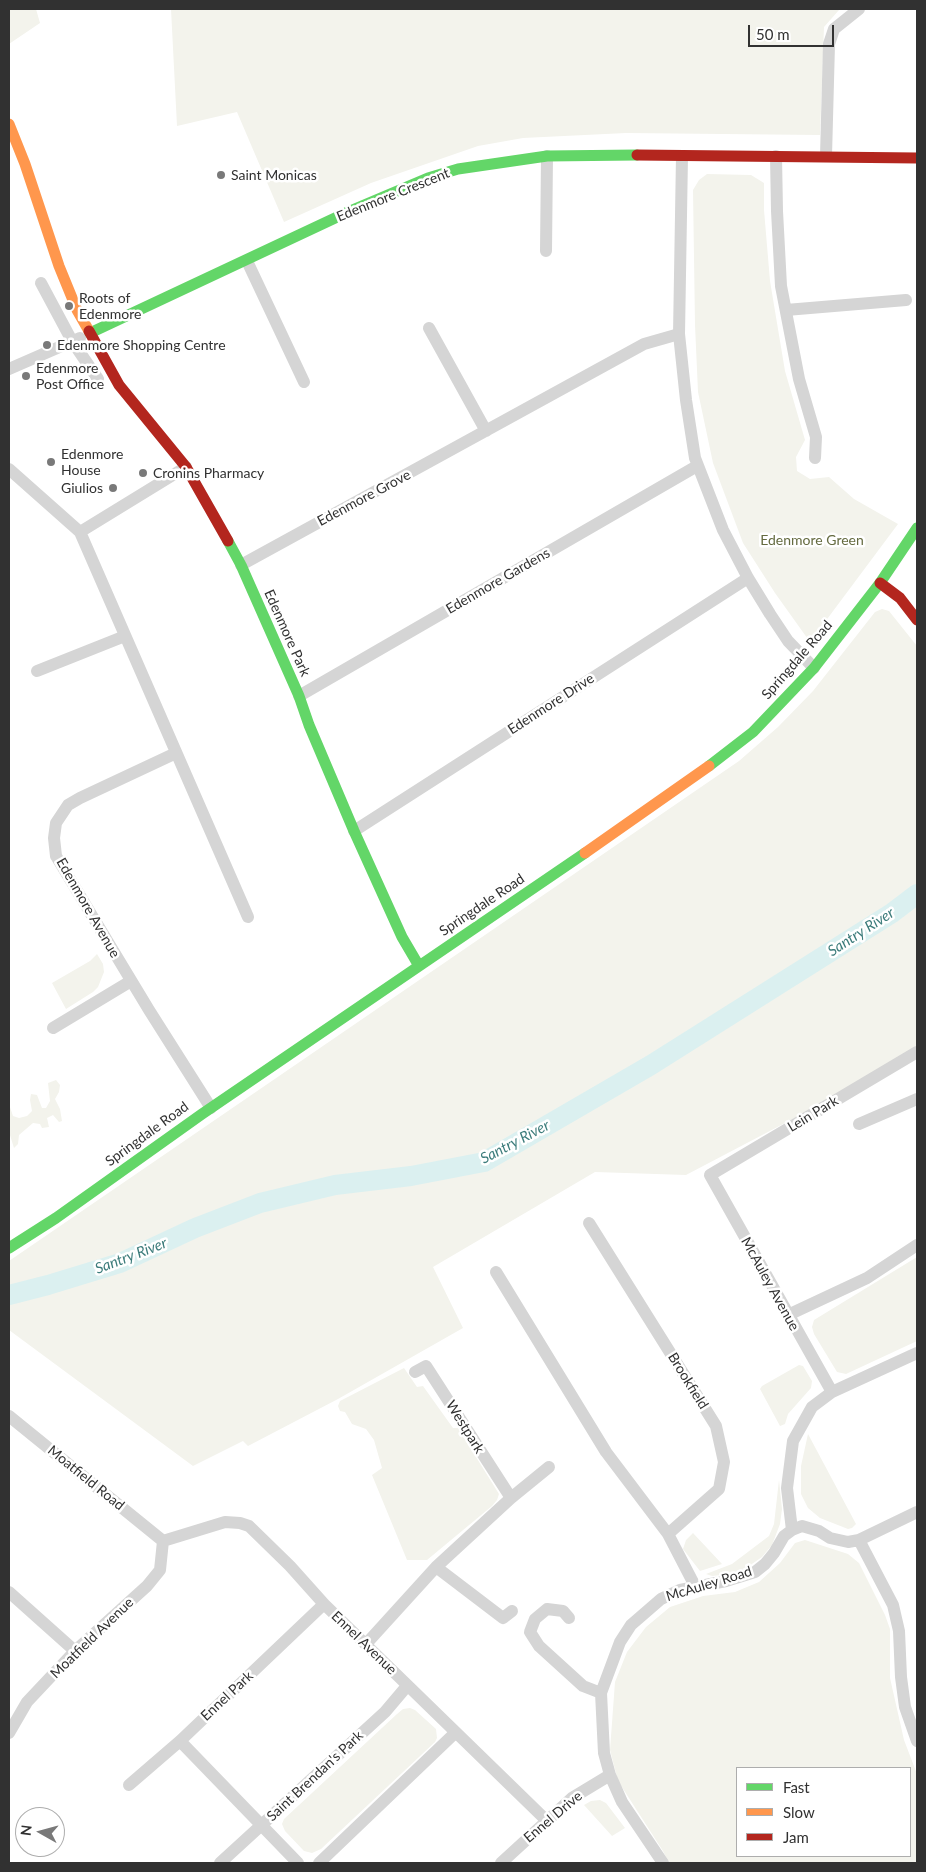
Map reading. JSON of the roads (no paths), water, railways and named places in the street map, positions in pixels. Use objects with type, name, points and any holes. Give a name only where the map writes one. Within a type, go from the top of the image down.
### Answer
[{"type":"street","points":[[826,156],[829,44],[834,30],[859,9]]},
{"type":"street","name":"Edenmore Park","points":[[9,124],[25,164],[58,266],[77,310],[80,337],[186,467],[241,565],[299,696],[309,725],[354,831],[402,937],[418,966]]},
{"type":"street","points":[[546,251],[547,156]]},
{"type":"street","name":"Edenmore Crescent","points":[[80,337],[350,211],[428,178],[458,169],[547,156],[826,156],[917,158]]},
{"type":"street","points":[[682,156],[679,334],[686,400],[698,466],[723,530],[748,578],[788,641],[814,668]]},
{"type":"street","points":[[776,156],[781,286],[799,379],[816,437],[815,458]]},
{"type":"street","points":[[247,260],[304,382]]},
{"type":"street","points":[[41,283],[80,337],[98,379]]},
{"type":"street","points":[[786,310],[906,300]]},
{"type":"street","points":[[429,328],[486,431]]},
{"type":"street","name":"Edenmore Grove","points":[[241,565],[644,344],[679,334]]},
{"type":"street","points":[[9,369],[80,337]]},
{"type":"street","name":"Edenmore Gardens","points":[[299,696],[698,466]]},
{"type":"street","points":[[80,532],[186,467]]},
{"type":"street","points":[[9,469],[80,532],[248,917]]},
{"type":"street","name":"Springdale Road","points":[[9,1248],[56,1218],[211,1108],[418,966],[617,832],[753,732],[814,668],[880,583],[917,528]]},
{"type":"street","name":"Edenmore Drive","points":[[354,831],[748,578]]},
{"type":"street","points":[[880,583],[900,598],[917,620]]},
{"type":"street","points":[[37,671],[125,636]]},
{"type":"street","name":"Edenmore Avenue","points":[[176,753],[68,805],[56,823],[54,838],[56,856],[131,981],[211,1108]]},
{"type":"street","points":[[53,1028],[131,981]]},
{"type":"street","name":"Lein Park","points":[[710,1175],[917,1052]]},
{"type":"street","points":[[859,1124],[917,1100]]},
{"type":"street","name":"McAuley Avenue","points":[[710,1175],[832,1392]]},
{"type":"street","name":"Brookfield","points":[[589,1223],[716,1426],[724,1462],[720,1489],[668,1534]]},
{"type":"street","points":[[788,1315],[867,1278],[917,1245]]},
{"type":"street","points":[[496,1272],[606,1452],[668,1534],[695,1586]]},
{"type":"street","points":[[917,1353],[832,1392],[812,1407],[793,1441],[787,1488],[792,1530],[802,1526],[819,1531],[830,1538],[848,1542],[859,1540],[917,1512]]},
{"type":"street","name":"Westpark","points":[[415,1372],[426,1366],[511,1498]]},
{"type":"street","name":"Moatfield Road","points":[[9,1416],[163,1540]]},
{"type":"street","points":[[366,1644],[436,1567],[511,1498],[549,1467]]},
{"type":"street","name":"Ennel Avenue","points":[[163,1540],[225,1522],[249,1526],[290,1566],[324,1604],[546,1820]]},
{"type":"street","name":"McAuley Road","points":[[663,1863],[622,1802],[610,1775],[604,1752],[601,1725],[601,1693],[620,1642],[631,1625],[660,1599],[680,1590],[726,1581],[755,1572],[766,1564],[784,1536],[792,1530]]},
{"type":"street","name":"Moatfield Avenue","points":[[9,1733],[27,1702],[76,1651],[147,1586],[160,1570],[163,1540]]},
{"type":"street","points":[[859,1540],[893,1605],[899,1631],[901,1677],[905,1708],[917,1740]]},
{"type":"street","points":[[436,1567],[503,1618],[512,1611]]},
{"type":"street","points":[[9,1592],[76,1651]]},
{"type":"street","name":"Ennel Park","points":[[128,1785],[180,1741],[324,1604]]},
{"type":"street","points":[[569,1618],[562,1611],[547,1609],[535,1619],[530,1632],[539,1646],[584,1686],[601,1693]]},
{"type":"street","name":"Saint Brendan's Park","points":[[220,1863],[385,1712],[408,1686]]},
{"type":"street","points":[[319,1863],[455,1733]]},
{"type":"street","points":[[180,1741],[298,1863]]},
{"type":"street","name":"Ennel Drive","points":[[501,1863],[572,1798],[610,1775]]},
{"type":"waterway","name":"Santry River","points":[[9,1295],[120,1263],[195,1228],[260,1203],[335,1185],[411,1176],[484,1162],[651,1065],[892,913],[917,894]]},
{"type":"place","name":"Saint Monicas","points":[[221,175]]},
{"type":"place","name":"Roots of Edenmore","points":[[69,306]]},
{"type":"place","name":"Edenmore Shopping Centre","points":[[47,345]]},
{"type":"place","name":"Edenmore Post Office","points":[[26,376]]},
{"type":"place","name":"Edenmore House","points":[[51,462]]},
{"type":"place","name":"Cronins Pharmacy","points":[[143,473]]},
{"type":"place","name":"Giulios","points":[[113,488]]},
{"type":"park label","name":"Edenmore Green","points":[[812,540]]}]
